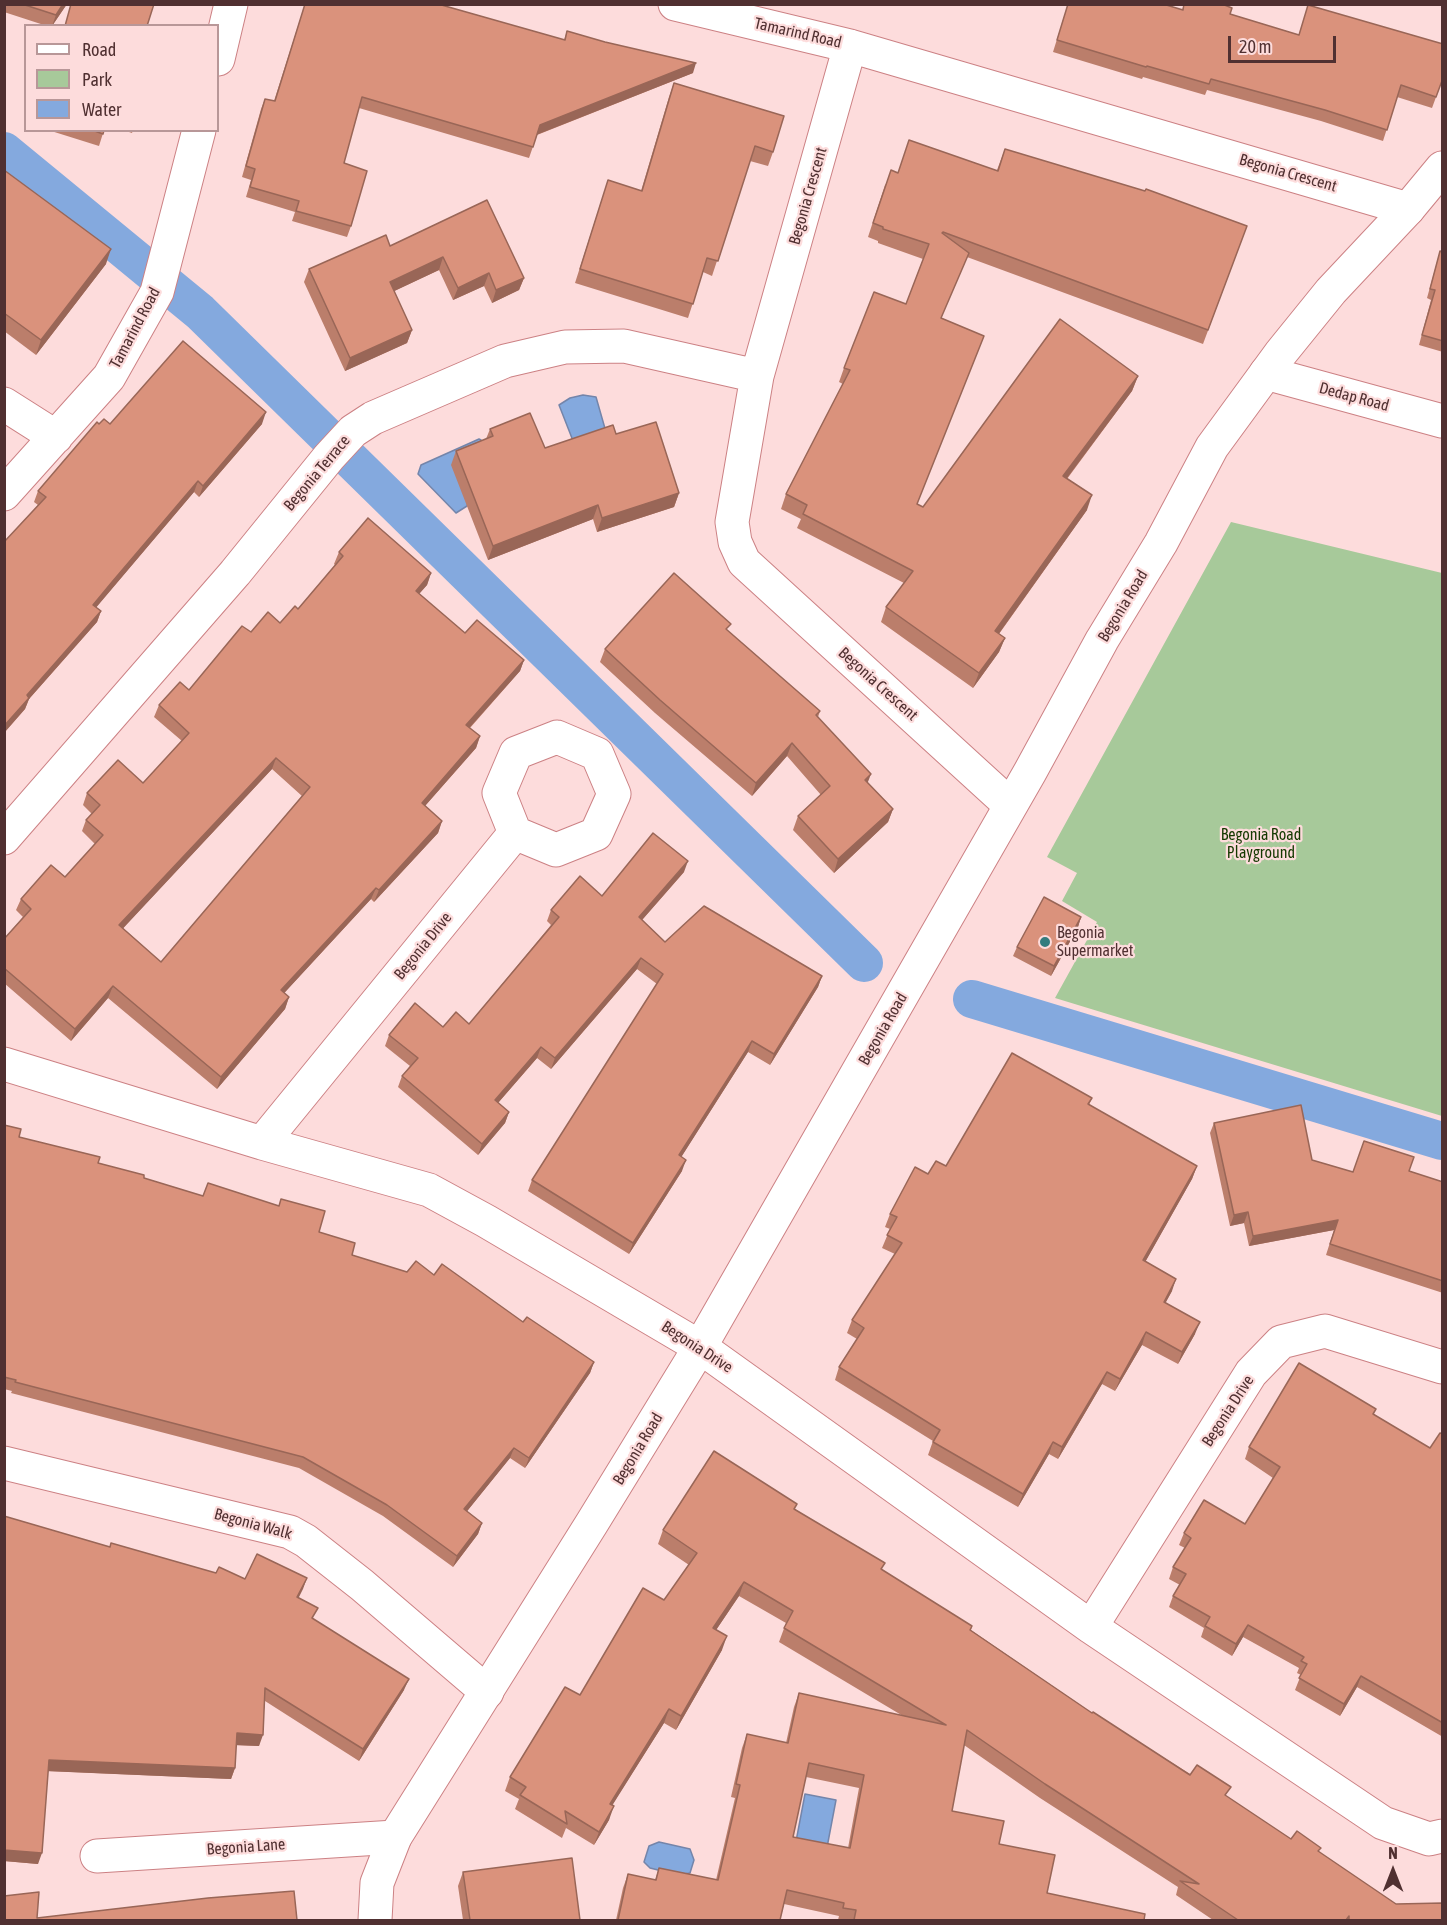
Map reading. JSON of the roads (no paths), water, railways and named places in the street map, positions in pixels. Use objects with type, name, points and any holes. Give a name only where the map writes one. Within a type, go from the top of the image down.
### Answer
[{"type":"street","points":[[219,55],[231,4]]},
{"type":"street","name":"Tamarind Road","points":[[675,4],[850,46]]},
{"type":"street","name":"Begonia Crescent","points":[[1010,805],[744,562],[735,542],[732,522],[757,376],[850,46],[1408,209]]},
{"type":"street","name":"Tamarind Road","points":[[4,495],[109,377],[157,292],[198,132]]},
{"type":"street","name":"Begonia Road","points":[[375,1920],[377,1883],[395,1837],[700,1347],[1102,640],[1161,543],[1212,447],[1266,373],[1331,291],[1443,168]]},
{"type":"street","name":"Begonia Terrace","points":[[4,838],[235,573],[328,457],[353,431],[373,418],[505,361],[565,347],[624,346],[757,376]]},
{"type":"street","name":"Dedap Road","points":[[1266,373],[1443,421]]},
{"type":"street","points":[[4,404],[56,437]]},
{"type":"street","name":"Begonia Drive","points":[[262,1143],[515,833]]},
{"type":"street","name":"Begonia Drive","points":[[4,1064],[262,1143],[429,1190],[700,1347],[1092,1627],[1383,1823],[1429,1839],[1443,1836]]},
{"type":"street","name":"Begonia Drive","points":[[1092,1627],[1251,1373],[1281,1341],[1325,1331],[1443,1367]]},
{"type":"street","name":"Begonia Walk","points":[[4,1463],[290,1532],[306,1541],[362,1585],[487,1692]]},
{"type":"street","name":"Begonia Lane","points":[[97,1857],[395,1837]]},
{"type":"water","points":[[583,395],[596,397],[608,439],[577,451],[559,405],[570,398]]},
{"type":"water","points":[[479,439],[482,453],[467,506],[456,513],[418,474],[421,465]]},
{"type":"water","points":[[805,1794],[836,1800],[825,1858],[794,1852]]},
{"type":"water","points":[[659,1842],[690,1849],[694,1860],[690,1873],[678,1875],[650,1868],[644,1862],[649,1846]]},
{"type":"waterway","points":[[4,151],[200,312],[864,963]]},
{"type":"waterway","points":[[972,999],[1442,1141]]},
{"type":"place","name":"Begonia Supermarket","points":[[1045,942]]},
{"type":"park label","name":"Begonia Road Playground","points":[[1261,844]]}]
